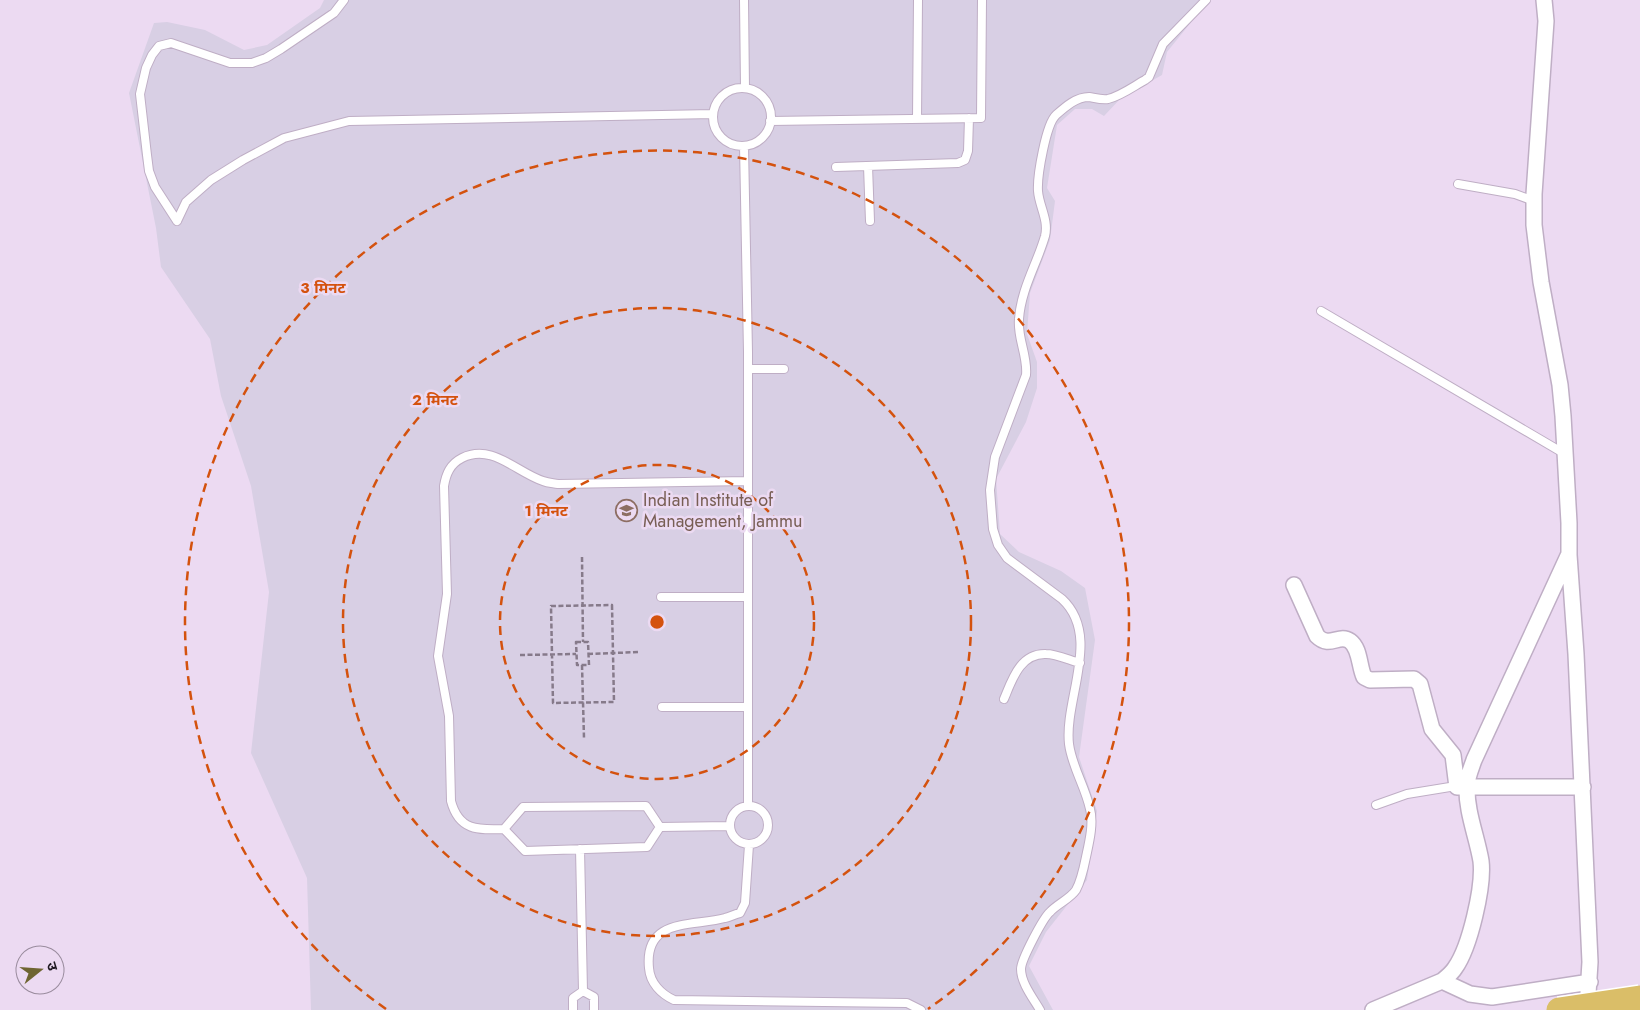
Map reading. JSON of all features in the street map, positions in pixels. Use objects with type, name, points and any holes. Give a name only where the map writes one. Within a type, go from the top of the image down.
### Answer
[{"type":"highway","points":[[1559,1010],[1640,998]]},
{"type":"street","points":[[1544,0],[1546,21],[1534,201],[1536,250],[1560,385],[1565,454],[1583,786],[1590,982],[1587,1010]]},
{"type":"street","points":[[1462,787],[1569,555]]},
{"type":"street","points":[[1294,585],[1317,636],[1322,641],[1328,642],[1348,639],[1356,651],[1362,674],[1367,679],[1414,679],[1420,684],[1432,729],[1453,755],[1481,862],[1481,889],[1471,931],[1457,966],[1442,981],[1373,1010]]},
{"type":"street","points":[[1462,787],[1525,788],[1583,786]]},
{"type":"street","points":[[1442,981],[1470,994],[1492,997],[1590,982]]},
{"type":"lane","points":[[344,0],[334,13],[281,49],[266,58],[252,63],[230,63],[171,43],[159,46],[152,55],[146,68],[140,94],[148,163],[154,187],[177,221],[186,202],[211,180],[243,160],[284,138],[349,121],[713,114]]},
{"type":"lane","points":[[744,0],[745,88]]},
{"type":"lane","points":[[917,119],[918,0]]},
{"type":"lane","points":[[770,121],[981,118],[982,0]]},
{"type":"lane","points":[[1040,1010],[1023,978],[1021,969],[1023,958],[1048,912],[1075,891],[1086,858],[1091,810],[1071,757],[1069,742],[1081,655],[1079,629],[1075,616],[1070,605],[1007,558],[998,545],[993,529],[990,490],[994,457],[1026,375],[1027,368],[1018,329],[1019,317],[1023,296],[1045,234],[1044,214],[1038,193],[1038,174],[1049,126],[1055,116],[1075,101],[1086,97],[1110,98],[1149,77],[1163,44],[1206,0]]},
{"type":"lane","points":[[745,88],[759,94],[764,99],[768,106],[769,128],[760,140],[753,144],[744,146],[731,144],[719,135],[715,129],[713,114],[715,107],[724,94],[745,88]]},
{"type":"lane","points":[[836,166],[958,163],[965,160],[968,152],[969,118]]},
{"type":"lane","points":[[744,146],[748,369],[748,806]]},
{"type":"lane","points":[[868,166],[870,221]]},
{"type":"lane","points":[[1458,184],[1515,194],[1534,201]]},
{"type":"lane","points":[[1321,311],[1565,454]]},
{"type":"lane","points":[[748,369],[784,369]]},
{"type":"lane","points":[[660,827],[647,847],[525,851],[504,829],[468,827],[453,810],[451,801],[449,716],[438,656],[447,594],[444,486],[446,474],[459,459],[478,452],[494,456],[543,481],[558,484],[748,481]]},
{"type":"lane","points":[[661,597],[748,597]]},
{"type":"lane","points":[[1004,699],[1014,674],[1025,661],[1046,654],[1080,663]]},
{"type":"lane","points":[[662,707],[748,707]]},
{"type":"lane","points":[[1376,805],[1407,794],[1462,787]]},
{"type":"lane","points":[[504,829],[523,807],[646,806],[660,827]]},
{"type":"lane","points":[[748,806],[756,807],[762,811],[768,825],[762,838],[756,843],[749,845],[736,839],[731,833],[730,826],[731,818],[735,812],[748,806]]},
{"type":"lane","points":[[660,827],[730,826]]},
{"type":"lane","points":[[749,845],[745,903],[740,913],[724,918],[678,924],[653,940],[649,953],[649,970],[653,982],[662,995],[674,1000],[907,1002],[921,1010]]},
{"type":"lane","points":[[580,849],[583,991]]},
{"type":"lane","points":[[573,1010],[573,998],[583,991]]},
{"type":"lane","points":[[583,991],[594,997],[594,1010]]},
{"type":"path","points":[[582,557],[583,642]]},
{"type":"path","points":[[612,605],[613,653],[614,702],[553,703],[551,606],[612,605]]},
{"type":"path","points":[[576,642],[583,642],[588,642],[589,665],[577,665],[576,642]]},
{"type":"path","points":[[588,654],[639,652]]},
{"type":"path","points":[[520,654],[576,654]]},
{"type":"path","points":[[582,665],[584,738]]},
{"type":"shaded area","name":"Indian Institute of Management, Jammu","points":[[324,0],[1209,0],[1167,52],[1162,75],[1121,98],[1104,116],[1092,109],[1075,109],[1057,125],[1047,188],[1055,201],[1050,240],[1030,293],[1027,334],[1037,362],[1037,388],[1026,422],[996,479],[1000,534],[1019,552],[1061,571],[1085,588],[1095,640],[1079,757],[1097,811],[1087,880],[1046,932],[1029,966],[1053,1010],[311,1010],[307,878],[251,753],[269,592],[251,486],[221,396],[210,339],[161,267],[156,228],[129,93],[154,23],[167,22],[205,30],[244,50],[267,45],[320,8]]},
{"type":"place","name":"Indian Institute of Management, Jammu","points":[[627,510]]}]
